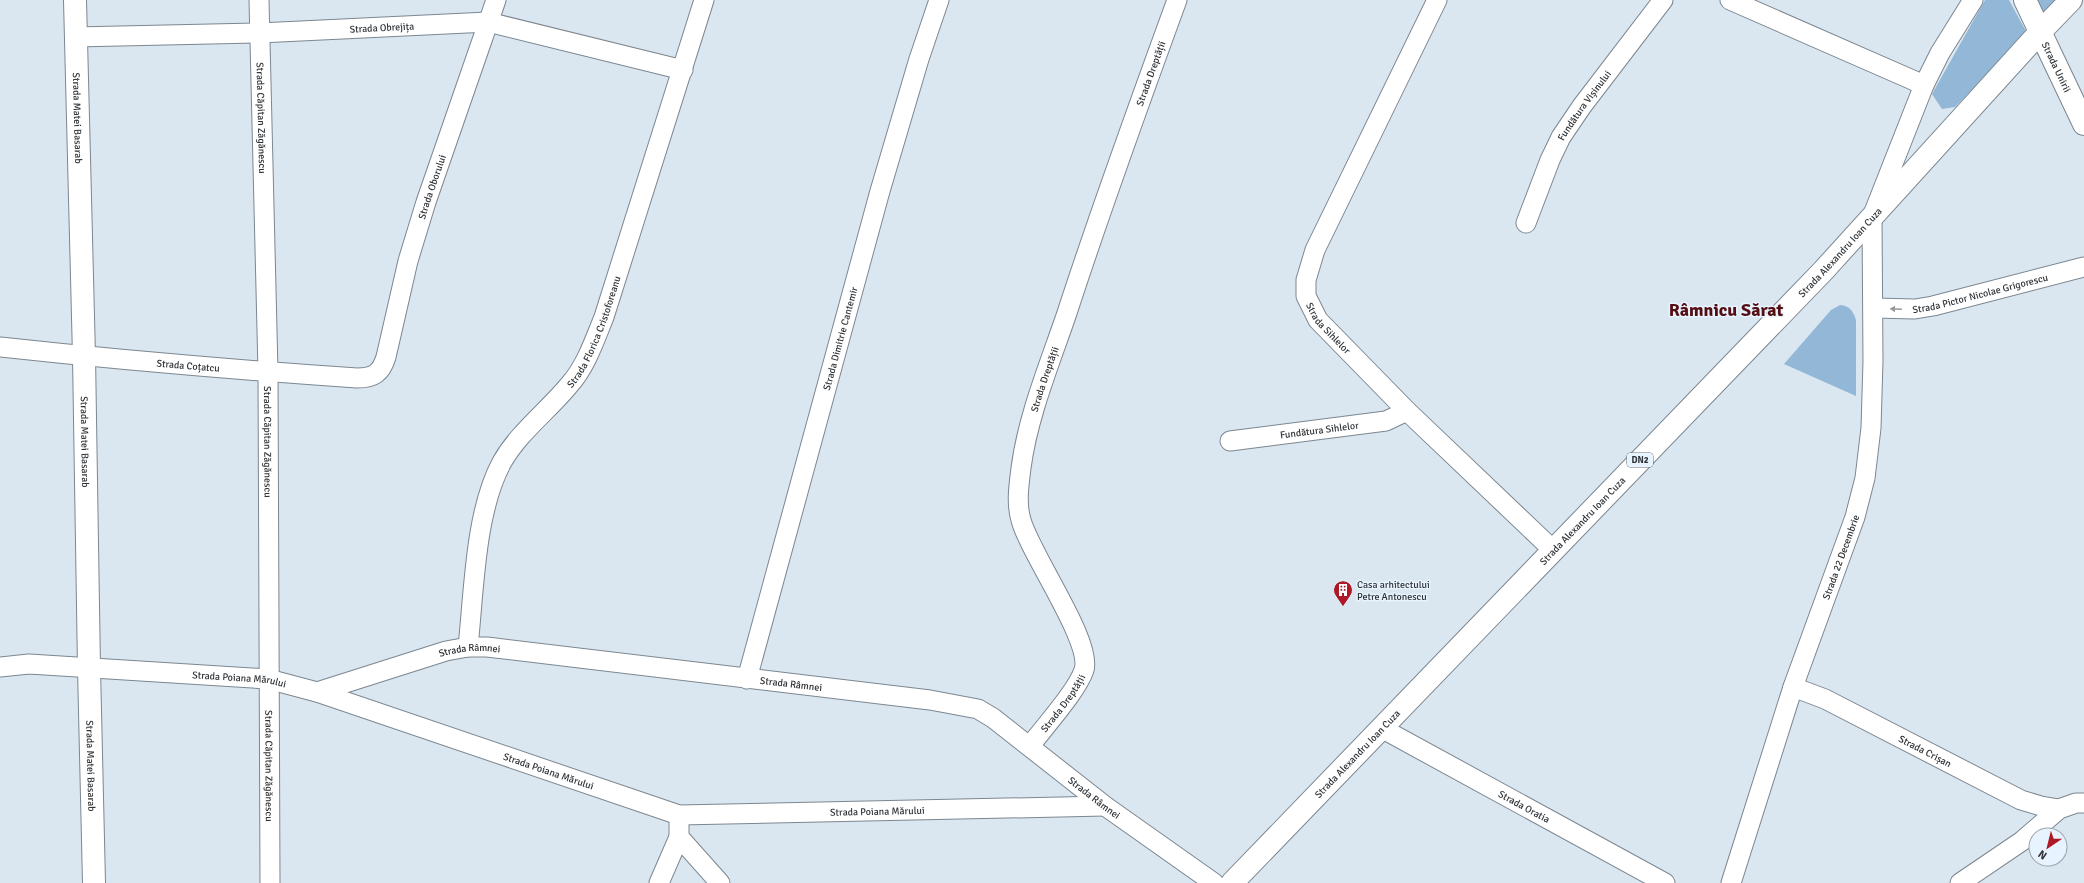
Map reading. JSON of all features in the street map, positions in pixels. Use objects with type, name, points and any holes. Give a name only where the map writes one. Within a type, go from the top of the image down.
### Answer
[{"type":"main road","name":"Strada Matei Basarab","points":[[75,0],[84,356],[94,883]]},
{"type":"main road","name":"Strada Unirii","points":[[2025,0],[2084,124]]},
{"type":"main road","name":"DN2","points":[[2040,30],[2071,0]]},
{"type":"main road","name":"Strada Alexandru Ioan Cuza","points":[[1232,883],[1383,729],[1553,550],[1823,271],[2040,30]]},
{"type":"street","name":"Strada Căpitan Zăgănescu","points":[[259,0],[268,372],[268,679],[270,883]]},
{"type":"street","name":"Strada Oborului","points":[[376,375],[382,368],[386,358],[408,260],[426,202],[496,0]]},
{"type":"street","name":"Strada Florica Cristoforeanu","points":[[468,647],[482,518],[493,486],[502,462],[521,436],[571,383],[592,347],[604,317],[704,0]]},
{"type":"street","name":"Strada Dimitrie Cantemir","points":[[747,679],[880,191],[919,59],[939,0]]},
{"type":"street","name":"Strada Dreptății","points":[[1030,746],[1077,684],[1084,670],[1085,660],[1078,635],[1028,538],[1020,519],[1018,499],[1022,465],[1034,410],[1083,263],[1176,0]]},
{"type":"street","name":"Strada Sihlelor","points":[[1437,0],[1316,250],[1306,280],[1306,296],[1318,320],[1407,411],[1553,550]]},
{"type":"street","name":"Fundătura Vișinului","points":[[1526,223],[1550,160],[1562,137],[1582,106],[1662,0]]},
{"type":"street","points":[[1730,0],[1924,85]]},
{"type":"street","points":[[1872,217],[1924,85],[1940,53],[1973,0]]},
{"type":"street","name":"Strada Obrejița","points":[[75,37],[259,34],[488,22],[683,70]]},
{"type":"street","name":"Strada 22 Decembrie","points":[[1731,883],[1793,687],[1855,517],[1865,478],[1871,428],[1874,308],[1872,217]]},
{"type":"street","name":"Strada Pictor Nicolae Grigorescu","points":[[1874,308],[1915,309],[1932,306],[2084,267]]},
{"type":"street","name":"Strada Coțatcu","points":[[0,347],[268,372],[368,378],[376,375]]},
{"type":"street","name":"Fundătura Sihlelor","points":[[1230,441],[1386,421],[1407,411]]},
{"type":"street","name":"Strada Râmnei","points":[[317,692],[446,651],[468,647],[487,647],[930,700],[978,709],[1030,746],[1105,806],[1214,883]]},
{"type":"street","name":"Strada Poiana Mărului","points":[[0,667],[29,664],[268,679],[317,692],[679,815],[1105,806]]},
{"type":"street","name":"Strada Crișan","points":[[1793,687],[1825,699],[2021,800],[2041,806],[2059,809]]},
{"type":"street","name":"Strada Oratia","points":[[1383,729],[1665,883]]},
{"type":"street","points":[[1960,883],[2022,841],[2059,809],[2076,803],[2084,803]]},
{"type":"street","points":[[658,883],[679,837],[679,815]]},
{"type":"street","points":[[679,837],[720,883]]},
{"type":"shaded area","points":[[1985,0],[2009,0],[2027,33],[1955,107],[1942,109],[1932,94]]},
{"type":"shaded area","points":[[2027,0],[2071,0],[2041,31]]},
{"type":"shaded area","points":[[1840,305],[1846,306],[1851,310],[1856,320],[1856,396],[1784,364],[1831,310]]},
{"type":"place","name":"Casa arhitectului Petre Antonescu","points":[[1343,607]]},
{"type":"district","name":"Râmnicu Sărat","points":[[1726,310]]}]
